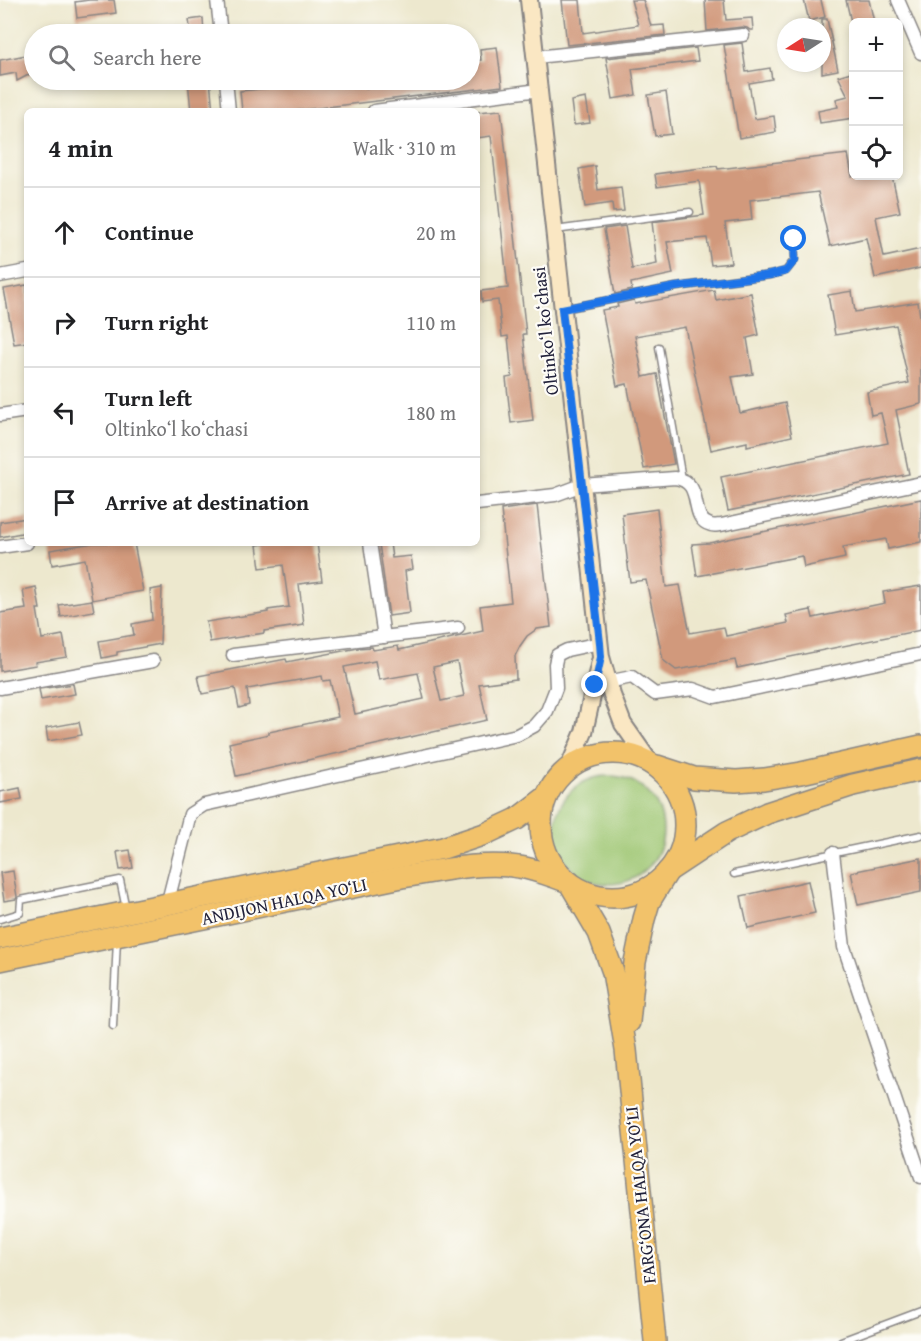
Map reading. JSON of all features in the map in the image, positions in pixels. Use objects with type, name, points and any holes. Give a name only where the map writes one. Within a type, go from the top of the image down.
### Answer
[{"type":"highway","points":[[921,746],[801,773],[736,781],[694,778],[631,755],[610,753],[588,757],[569,767],[556,780],[546,797],[541,820],[543,844],[553,865],[569,882],[588,893],[610,897],[632,895],[652,886],[668,871],[727,832],[767,813],[853,785],[921,770]]},
{"type":"highway","points":[[651,764],[669,780],[681,802],[684,818],[681,850],[668,871]]},
{"type":"highway","name":"ANDIJON HALQA YO‘LI","points":[[0,938],[444,848],[485,834],[517,819],[546,797]]},
{"type":"highway","name":"ANDIJON HALQA YO‘LI","points":[[0,960],[402,877],[451,869],[495,865],[522,867],[569,882]]},
{"type":"highway","name":"FARG‘ONA HALQA YO‘LI","points":[[626,1050],[635,962],[644,919],[649,902],[668,871]]},
{"type":"highway","name":"FARG‘ONA HALQA YO‘LI","points":[[569,882],[599,933],[614,972],[626,1050],[655,1341]]},
{"type":"main road","name":"Oltinkoʻl koʻchasi","points":[[529,0],[602,683],[569,767]]},
{"type":"main road","name":"Oltinkoʻl koʻchasi","points":[[602,683],[624,724],[651,764]]},
{"type":"street","points":[[218,0],[220,24]]},
{"type":"street","points":[[898,0],[921,53]]},
{"type":"street","points":[[536,57],[743,35]]},
{"type":"street","points":[[227,90],[229,108]]},
{"type":"street","points":[[398,108],[539,90]]},
{"type":"street","points":[[0,276],[24,272]]},
{"type":"street","points":[[0,415],[24,411]]},
{"type":"street","points":[[480,504],[555,495],[582,485],[675,478],[687,482],[693,489],[702,519],[710,525],[721,525],[921,483]]},
{"type":"street","points":[[0,548],[24,544]]},
{"type":"street","points":[[370,546],[384,637]]},
{"type":"street","points":[[233,655],[458,628]]},
{"type":"street","points":[[167,905],[190,814],[204,805],[517,735],[534,726],[548,711],[556,688],[557,655],[567,650],[600,650]]},
{"type":"street","points":[[602,683],[632,677],[655,694],[693,689],[715,696],[921,654]]},
{"type":"street","points":[[0,688],[153,661]]},
{"type":"street","points":[[833,853],[844,947],[921,1177]]},
{"type":"lane","points":[[554,231],[690,212]]},
{"type":"lane","points":[[562,309],[676,287],[786,271],[795,260],[794,239]]},
{"type":"lane","points":[[659,347],[682,479]]},
{"type":"lane","points":[[734,874],[921,835]]},
{"type":"lane","points":[[0,919],[20,913],[21,900],[120,880],[127,913]]},
{"type":"lane","points":[[113,1026],[117,936]]},
{"type":"lane","points":[[841,1341],[921,1311]]},
{"type":"green space","points":[[609,776],[630,780],[647,792],[659,809],[663,830],[659,851],[647,868],[630,880],[609,884],[588,880],[571,868],[559,851],[555,830],[559,809],[571,792],[588,780]]},
{"type":"building","points":[[114,0],[116,13],[77,18],[75,2]]},
{"type":"building","points":[[562,0],[580,0],[583,33],[638,25],[631,0],[643,0],[651,26],[664,25],[665,35],[567,45]]},
{"type":"building","points":[[705,0],[724,0],[726,20],[752,18],[753,30],[742,27],[707,31]]},
{"type":"building","points":[[804,0],[821,0],[825,17],[808,18]]},
{"type":"building","points":[[846,0],[869,0],[873,18],[850,18]]},
{"type":"building","points":[[203,18],[203,24],[190,24],[189,20]]},
{"type":"building","points":[[831,38],[838,70],[831,71]]},
{"type":"building","points":[[742,43],[746,72],[770,68],[772,79],[749,83],[755,119],[774,116],[776,132],[739,138],[724,45]]},
{"type":"building","points":[[497,47],[502,86],[480,89],[480,49]]},
{"type":"building","points":[[696,48],[698,61],[632,69],[636,95],[613,99],[606,58]]},
{"type":"building","points":[[24,56],[24,77],[17,81],[16,73],[0,76],[0,60]]},
{"type":"building","points":[[849,73],[849,119],[820,123],[818,111],[838,107],[836,99],[848,96],[838,76]]},
{"type":"building","points":[[189,90],[211,90],[213,108],[191,108]]},
{"type":"building","points":[[469,90],[318,108],[242,108],[240,91]]},
{"type":"building","points":[[666,92],[672,134],[655,136],[648,95]]},
{"type":"building","points":[[586,98],[590,123],[574,125],[571,101]]},
{"type":"building","points":[[501,110],[526,334],[523,334],[533,420],[511,423],[506,378],[512,377],[508,336],[502,337],[498,300],[482,302],[481,291],[508,288],[491,136],[480,138],[480,112]]},
{"type":"building","points":[[848,154],[849,180],[893,180],[900,212],[876,217],[884,257],[921,249],[921,268],[875,278],[866,238],[830,246],[818,192],[750,200],[752,220],[725,223],[731,263],[711,265],[707,238],[667,242],[673,274],[631,283],[632,290],[615,294],[604,229],[625,226],[632,269],[657,264],[652,222],[704,215],[699,181],[657,187],[655,174],[717,166],[718,169]]},
{"type":"building","points":[[595,166],[598,190],[621,187],[624,211],[613,212],[612,203],[585,207],[579,169]]},
{"type":"building","points":[[24,286],[24,342],[14,344],[4,289]]},
{"type":"building","points":[[714,290],[716,300],[751,293],[759,335],[747,338],[753,374],[732,377],[740,413],[785,403],[792,436],[747,446],[747,442],[711,450],[685,327],[635,336],[643,377],[657,374],[674,464],[644,469],[627,384],[617,386],[602,310],[618,307],[617,304],[634,300],[635,304]]},
{"type":"building","points":[[852,291],[855,312],[918,302],[921,323],[921,404],[896,410],[909,474],[728,511],[721,477],[888,443],[881,413],[871,415],[867,392],[909,383],[896,325],[835,335],[828,295]]},
{"type":"building","points":[[921,499],[921,542],[888,549],[886,539],[843,547],[845,558],[804,567],[802,556],[697,576],[692,544],[709,543]]},
{"type":"building","points":[[537,505],[551,627],[537,629],[527,636],[520,646],[515,656],[516,679],[479,684],[487,720],[236,776],[229,743],[338,717],[330,680],[323,681],[322,676],[247,689],[249,705],[239,708],[235,688],[202,694],[198,676],[358,648],[372,647],[373,650],[398,646],[399,650],[483,631],[480,606],[511,602],[501,510]],"holes":[[[375,661],[379,680],[418,673],[424,699],[355,714],[344,667]],[[457,662],[464,696],[441,701],[433,667]]]},
{"type":"building","points":[[657,509],[666,587],[680,585],[690,633],[724,627],[726,636],[788,623],[786,615],[811,610],[813,618],[885,603],[883,592],[921,586],[921,630],[737,668],[735,660],[676,670],[663,660],[646,580],[630,582],[627,557],[622,514]]},
{"type":"building","points":[[24,518],[24,533],[0,537],[0,522]]},
{"type":"building","points":[[75,546],[135,546],[143,591],[92,600],[85,559],[52,565],[50,550]]},
{"type":"building","points":[[257,546],[317,546],[322,581],[299,584],[304,625],[210,642],[206,622],[289,607],[283,565],[260,568]]},
{"type":"building","points":[[379,546],[390,546],[392,558],[411,556],[413,569],[405,571],[410,613],[389,616]]},
{"type":"building","points":[[36,587],[42,639],[63,635],[67,657],[0,671],[0,613],[26,609],[23,590]]},
{"type":"building","points":[[162,588],[160,644],[117,652],[117,655],[102,658],[99,641],[134,635],[132,624],[152,620],[150,590]]},
{"type":"building","points":[[92,600],[94,611],[61,617],[59,605]]},
{"type":"building","points":[[73,684],[75,694],[41,700],[39,689]]},
{"type":"building","points":[[79,722],[82,735],[48,741],[46,728]]},
{"type":"building","points":[[20,788],[22,799],[0,803],[0,792]]},
{"type":"building","points":[[130,850],[133,868],[120,870],[117,852]]},
{"type":"building","points":[[921,858],[921,892],[858,905],[851,872]]},
{"type":"building","points":[[13,871],[17,897],[4,901],[0,873]]},
{"type":"building","points":[[808,881],[815,913],[748,928],[741,896]]},
{"type":"route","points":[[595,685],[601,657],[600,643],[562,309],[676,287],[786,271],[795,260],[794,239]]}]
